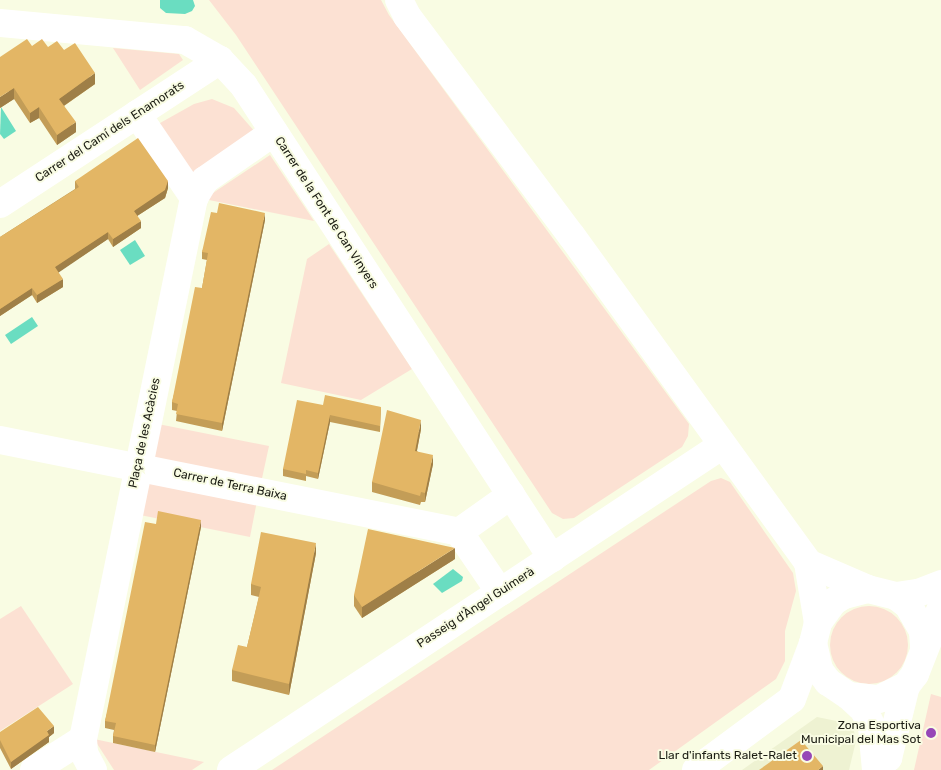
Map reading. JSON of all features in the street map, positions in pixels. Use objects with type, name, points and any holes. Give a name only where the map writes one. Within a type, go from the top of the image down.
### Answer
[{"type":"street","points":[[399,0],[407,16],[571,235],[721,446],[808,563],[868,589],[896,596],[918,594],[941,584]]},
{"type":"street","name":"Carrer de la Font de Can Vinyers","points":[[0,23],[185,40],[220,60],[244,86],[552,558]]},
{"type":"street","name":"Carrer del Camí dels Enamorats","points":[[0,204],[220,60]]},
{"type":"street","points":[[137,114],[194,198]]},
{"type":"street","name":"Plaça de les Acàcies","points":[[93,770],[84,754],[83,739],[194,198],[205,180],[274,132]]},
{"type":"street","name":"Carrer de Terra Baixa","points":[[0,440],[138,466],[459,532]]},
{"type":"street","name":"Passeig d'Àngel Guimerà","points":[[231,770],[721,446]]},
{"type":"street","points":[[500,592],[459,532],[511,495]]},
{"type":"street","points":[[808,563],[819,670],[869,717],[877,768]]},
{"type":"street","points":[[696,770],[792,699],[816,633],[838,598],[868,589]]},
{"type":"street","points":[[896,596],[917,617],[924,646]]},
{"type":"street","points":[[877,768],[888,758],[906,686],[922,661],[924,646],[941,608]]},
{"type":"street","points":[[792,699],[799,701],[844,694],[879,699],[906,686]]},
{"type":"street","points":[[34,770],[83,739]]},
{"type":"shaded area","points":[[209,0],[381,0],[389,15],[689,424],[688,436],[682,447],[574,518],[563,519],[552,513],[236,35]]},
{"type":"shaded area","points":[[113,48],[179,54],[183,60],[140,90]]},
{"type":"shaded area","points":[[212,99],[234,108],[256,133],[189,177],[144,132],[194,104]]},
{"type":"shaded area","points":[[270,155],[314,221],[204,199]]},
{"type":"shaded area","points":[[329,244],[412,369],[361,400],[281,383],[307,259]]},
{"type":"shaded area","points":[[158,424],[269,446],[261,483],[151,460]]},
{"type":"shaded area","points":[[147,478],[257,501],[250,537],[140,515]]},
{"type":"shaded area","points":[[721,478],[730,482],[793,573],[796,591],[785,631],[785,661],[776,679],[649,770],[272,770],[711,481]]},
{"type":"shaded area","points":[[21,606],[73,684],[0,731],[0,619]]},
{"type":"shaded area","points":[[869,606],[884,609],[897,617],[905,630],[908,645],[905,660],[897,673],[884,681],[869,684],[854,681],[841,673],[833,660],[830,645],[833,630],[841,617],[854,609]]},
{"type":"shaded area","name":"Zona Esportiva Municipal del Mas Sot","points":[[931,694],[941,697],[941,770],[914,770]]},
{"type":"shaded area","name":"Llar d'infants Ralet-Ralet","points":[[817,717],[846,723],[854,731],[856,741],[849,770],[742,770]]},
{"type":"shaded area","points":[[94,739],[204,762],[192,770],[114,770]]},
{"type":"water","points":[[160,0],[193,0],[195,6],[192,11],[185,14],[166,13],[160,8]]},
{"type":"water","points":[[1,107],[16,131],[4,139],[0,134]]},
{"type":"water","points":[[135,240],[145,256],[130,265],[120,250]]},
{"type":"water","points":[[32,317],[38,326],[11,344],[5,335]]},
{"type":"water","points":[[453,569],[463,577],[462,581],[442,593],[433,584]]},
{"type":"building","points":[[27,39],[32,46],[42,39],[48,47],[57,41],[64,50],[75,43],[95,73],[59,99],[76,122],[57,135],[39,107],[30,113],[14,88],[0,97],[0,57]]},
{"type":"building","points":[[138,138],[168,181],[165,190],[134,211],[141,221],[113,239],[108,232],[55,267],[63,279],[37,295],[32,288],[0,309],[0,237],[79,187],[75,181]]},
{"type":"building","points":[[219,203],[265,213],[222,423],[176,414],[178,404],[172,402],[195,287],[202,288],[208,253],[202,252],[211,212],[217,213]]},
{"type":"building","points":[[325,395],[381,407],[380,426],[330,415],[318,473],[306,470],[306,474],[283,469],[297,400],[323,405]]},
{"type":"building","points":[[387,410],[421,420],[415,451],[433,455],[425,493],[421,492],[420,496],[372,482]]},
{"type":"building","points":[[158,511],[201,520],[155,745],[113,736],[116,723],[105,721],[145,522],[156,524]]},
{"type":"building","points":[[368,529],[455,548],[362,607],[354,595]]},
{"type":"building","points":[[261,532],[316,543],[289,684],[232,670],[238,645],[247,647],[261,587],[251,584]]},
{"type":"building","points":[[38,707],[54,726],[47,731],[49,735],[11,762],[0,740],[0,732]]},
{"type":"building","points":[[801,740],[823,766],[818,770],[759,770]]},
{"type":"place","name":"Zona Esportiva Municipal del Mas Sot","points":[[931,733]]},
{"type":"place","name":"Llar d'infants Ralet-Ralet","points":[[807,756]]}]
